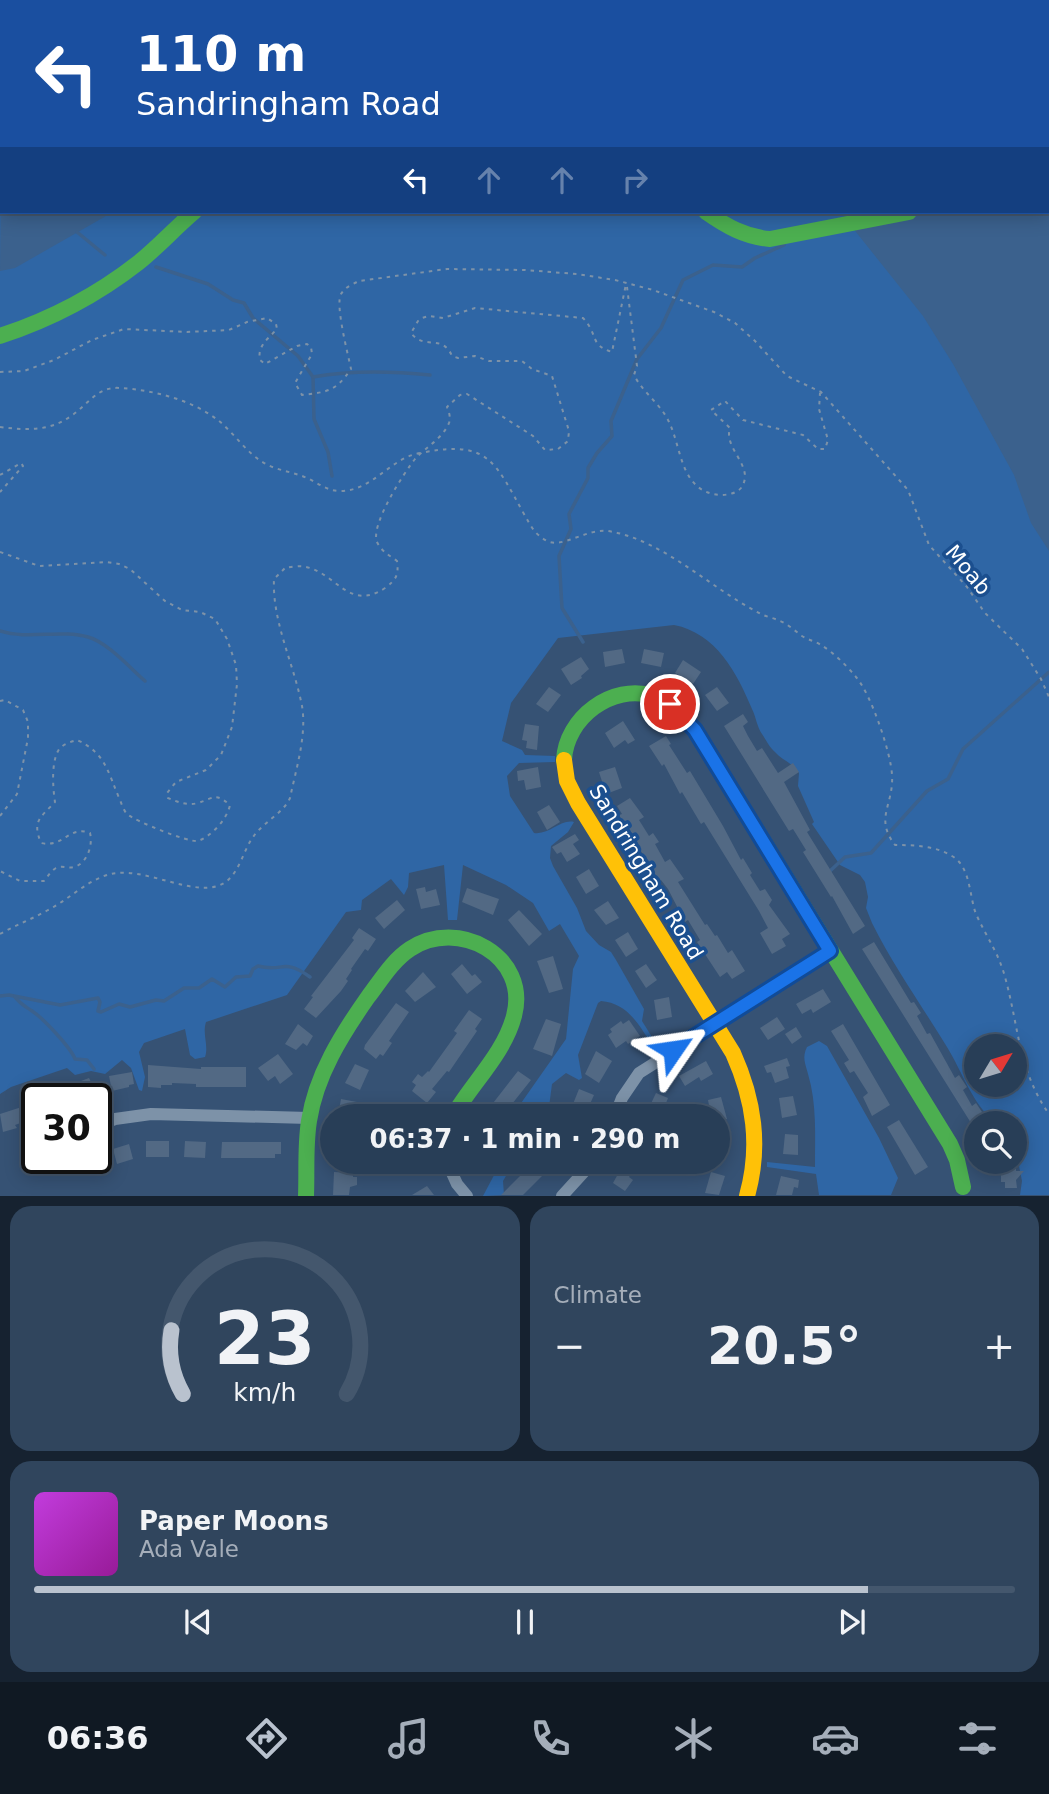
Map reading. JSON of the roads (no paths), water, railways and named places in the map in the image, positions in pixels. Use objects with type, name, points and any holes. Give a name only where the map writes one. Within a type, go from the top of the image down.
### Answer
[{"type":"street","points":[[0,336],[46,318],[112,281],[137,264],[192,214]]},
{"type":"street","points":[[709,214],[723,224],[758,239],[788,237],[899,214]]},
{"type":"street","name":"Sandringham Road","points":[[747,1195],[755,1156],[752,1102],[744,1077],[715,1024],[578,803],[565,773],[564,758],[573,728],[582,717],[614,696],[643,694],[670,704],[695,730],[950,1144],[963,1187]]},
{"type":"street","points":[[306,1195],[309,1118],[322,1072],[334,1047],[395,961],[422,941],[449,936],[474,941],[494,954],[505,966],[517,997],[513,1024],[506,1040],[461,1104]]},
{"type":"street","points":[[620,1104],[639,1073],[830,951]]},
{"type":"street","points":[[112,1120],[151,1114],[309,1118]]},
{"type":"street","points":[[452,1174],[467,1195]]},
{"type":"street","points":[[562,1195],[582,1174]]},
{"type":"waterway","points":[[77,232],[105,255]]},
{"type":"waterway","points":[[583,642],[562,608],[559,556],[571,529],[569,514],[588,478],[588,468],[612,436],[611,421],[637,359],[661,328],[683,280],[713,265],[742,267],[784,245]]},
{"type":"waterway","points":[[156,267],[208,284],[233,300],[244,303],[253,318],[298,356],[313,377],[314,419],[328,452],[332,476]]},
{"type":"waterway","points":[[313,377],[372,372],[430,375]]},
{"type":"waterway","points":[[0,631],[22,635],[67,634],[88,637],[110,650],[145,681]]},
{"type":"waterway","points":[[830,871],[845,857],[871,853],[927,791],[948,779],[963,749],[1049,672]]},
{"type":"waterway","points":[[0,996],[9,995],[60,1005],[98,998],[98,1011],[101,1012],[119,1004],[130,1007],[156,1000],[164,1001],[184,988],[199,988],[212,979],[225,987],[236,977],[250,976],[258,966],[294,968],[310,977]]},
{"type":"waterway","points":[[15,997],[49,1026],[75,1059],[87,1060],[94,1069]]}]
